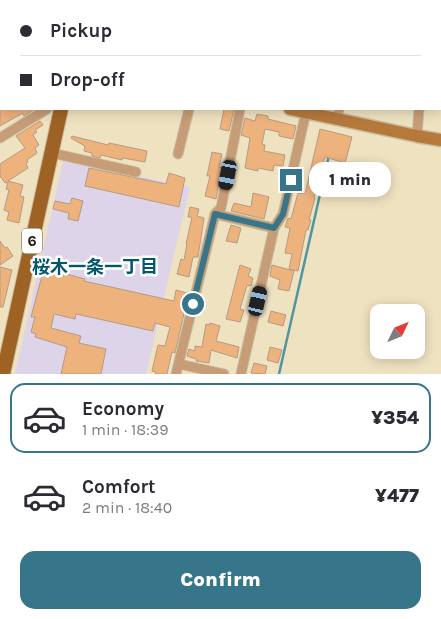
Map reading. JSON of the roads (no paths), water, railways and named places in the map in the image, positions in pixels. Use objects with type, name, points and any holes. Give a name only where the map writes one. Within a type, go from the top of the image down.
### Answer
[{"type":"main road","name":"6","points":[[3,374],[52,153],[56,110]]},
{"type":"street","points":[[0,138],[56,110]]},
{"type":"street","points":[[178,154],[190,110]]},
{"type":"street","points":[[176,374],[215,214],[221,208],[240,110]]},
{"type":"street","points":[[417,136],[419,110]]},
{"type":"street","points":[[241,374],[274,228],[283,214],[305,111],[338,114],[417,136],[441,140]]},
{"type":"street","points":[[52,153],[136,172]]},
{"type":"street","points":[[215,214],[274,228]]},
{"type":"street","points":[[179,364],[224,374]]},
{"type":"waterway","points":[[279,374],[329,155]]},
{"type":"district","name":"桜木一条一丁目","points":[[95,267]]}]
